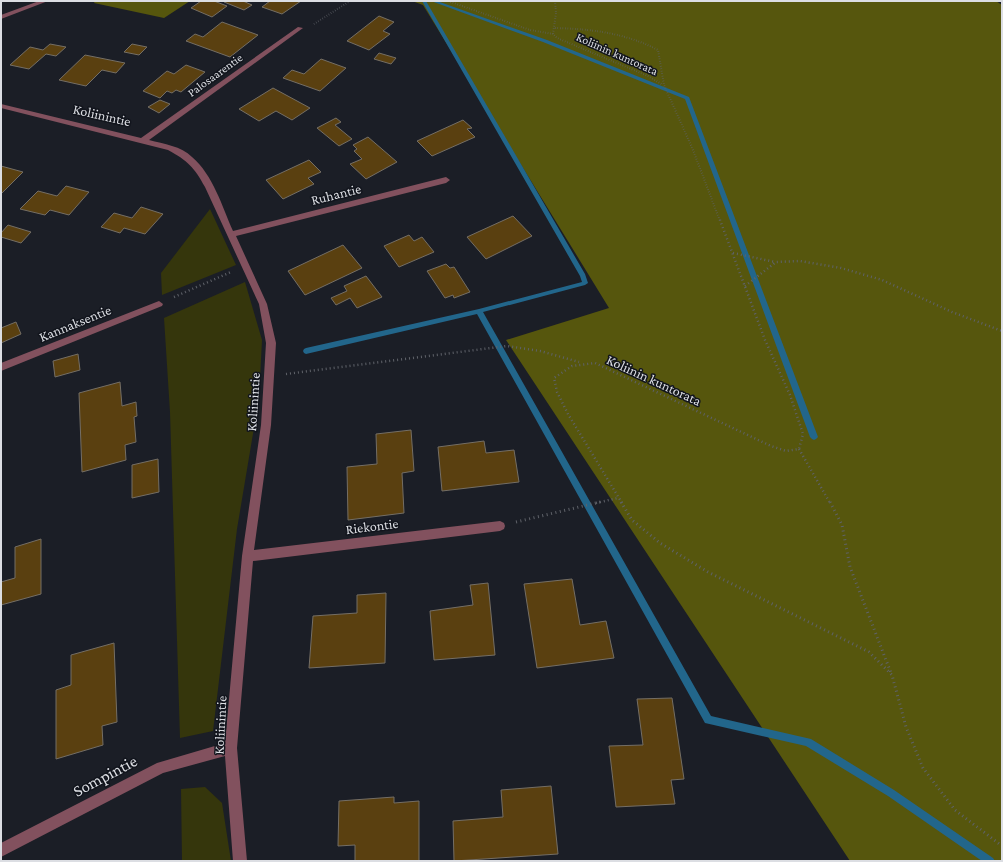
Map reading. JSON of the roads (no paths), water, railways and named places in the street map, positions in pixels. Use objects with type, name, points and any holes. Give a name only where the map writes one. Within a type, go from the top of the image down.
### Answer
[{"type":"street","points":[[1,17],[45,1]]},
{"type":"street","name":"Palosaarentie","points":[[144,140],[300,28]]},
{"type":"street","name":"Koliinintie","points":[[1,106],[144,140],[171,148],[188,158],[201,172],[232,234],[263,304],[271,343],[266,425],[248,556],[231,748],[240,861]]},
{"type":"street","name":"Ruhantie","points":[[232,234],[446,180]]},
{"type":"street","name":"Kannaksentie","points":[[1,367],[159,304]]},
{"type":"street","name":"Riekontie","points":[[248,556],[500,526]]},
{"type":"street","name":"Sompintie","points":[[1,850],[161,767],[231,748]]},
{"type":"waterway","points":[[424,1],[583,276],[585,283],[479,311]]},
{"type":"waterway","points":[[433,1],[545,41],[687,98],[814,437]]},
{"type":"waterway","points":[[306,351],[479,311]]},
{"type":"waterway","points":[[479,311],[708,720],[808,742],[891,793],[990,861]]}]
